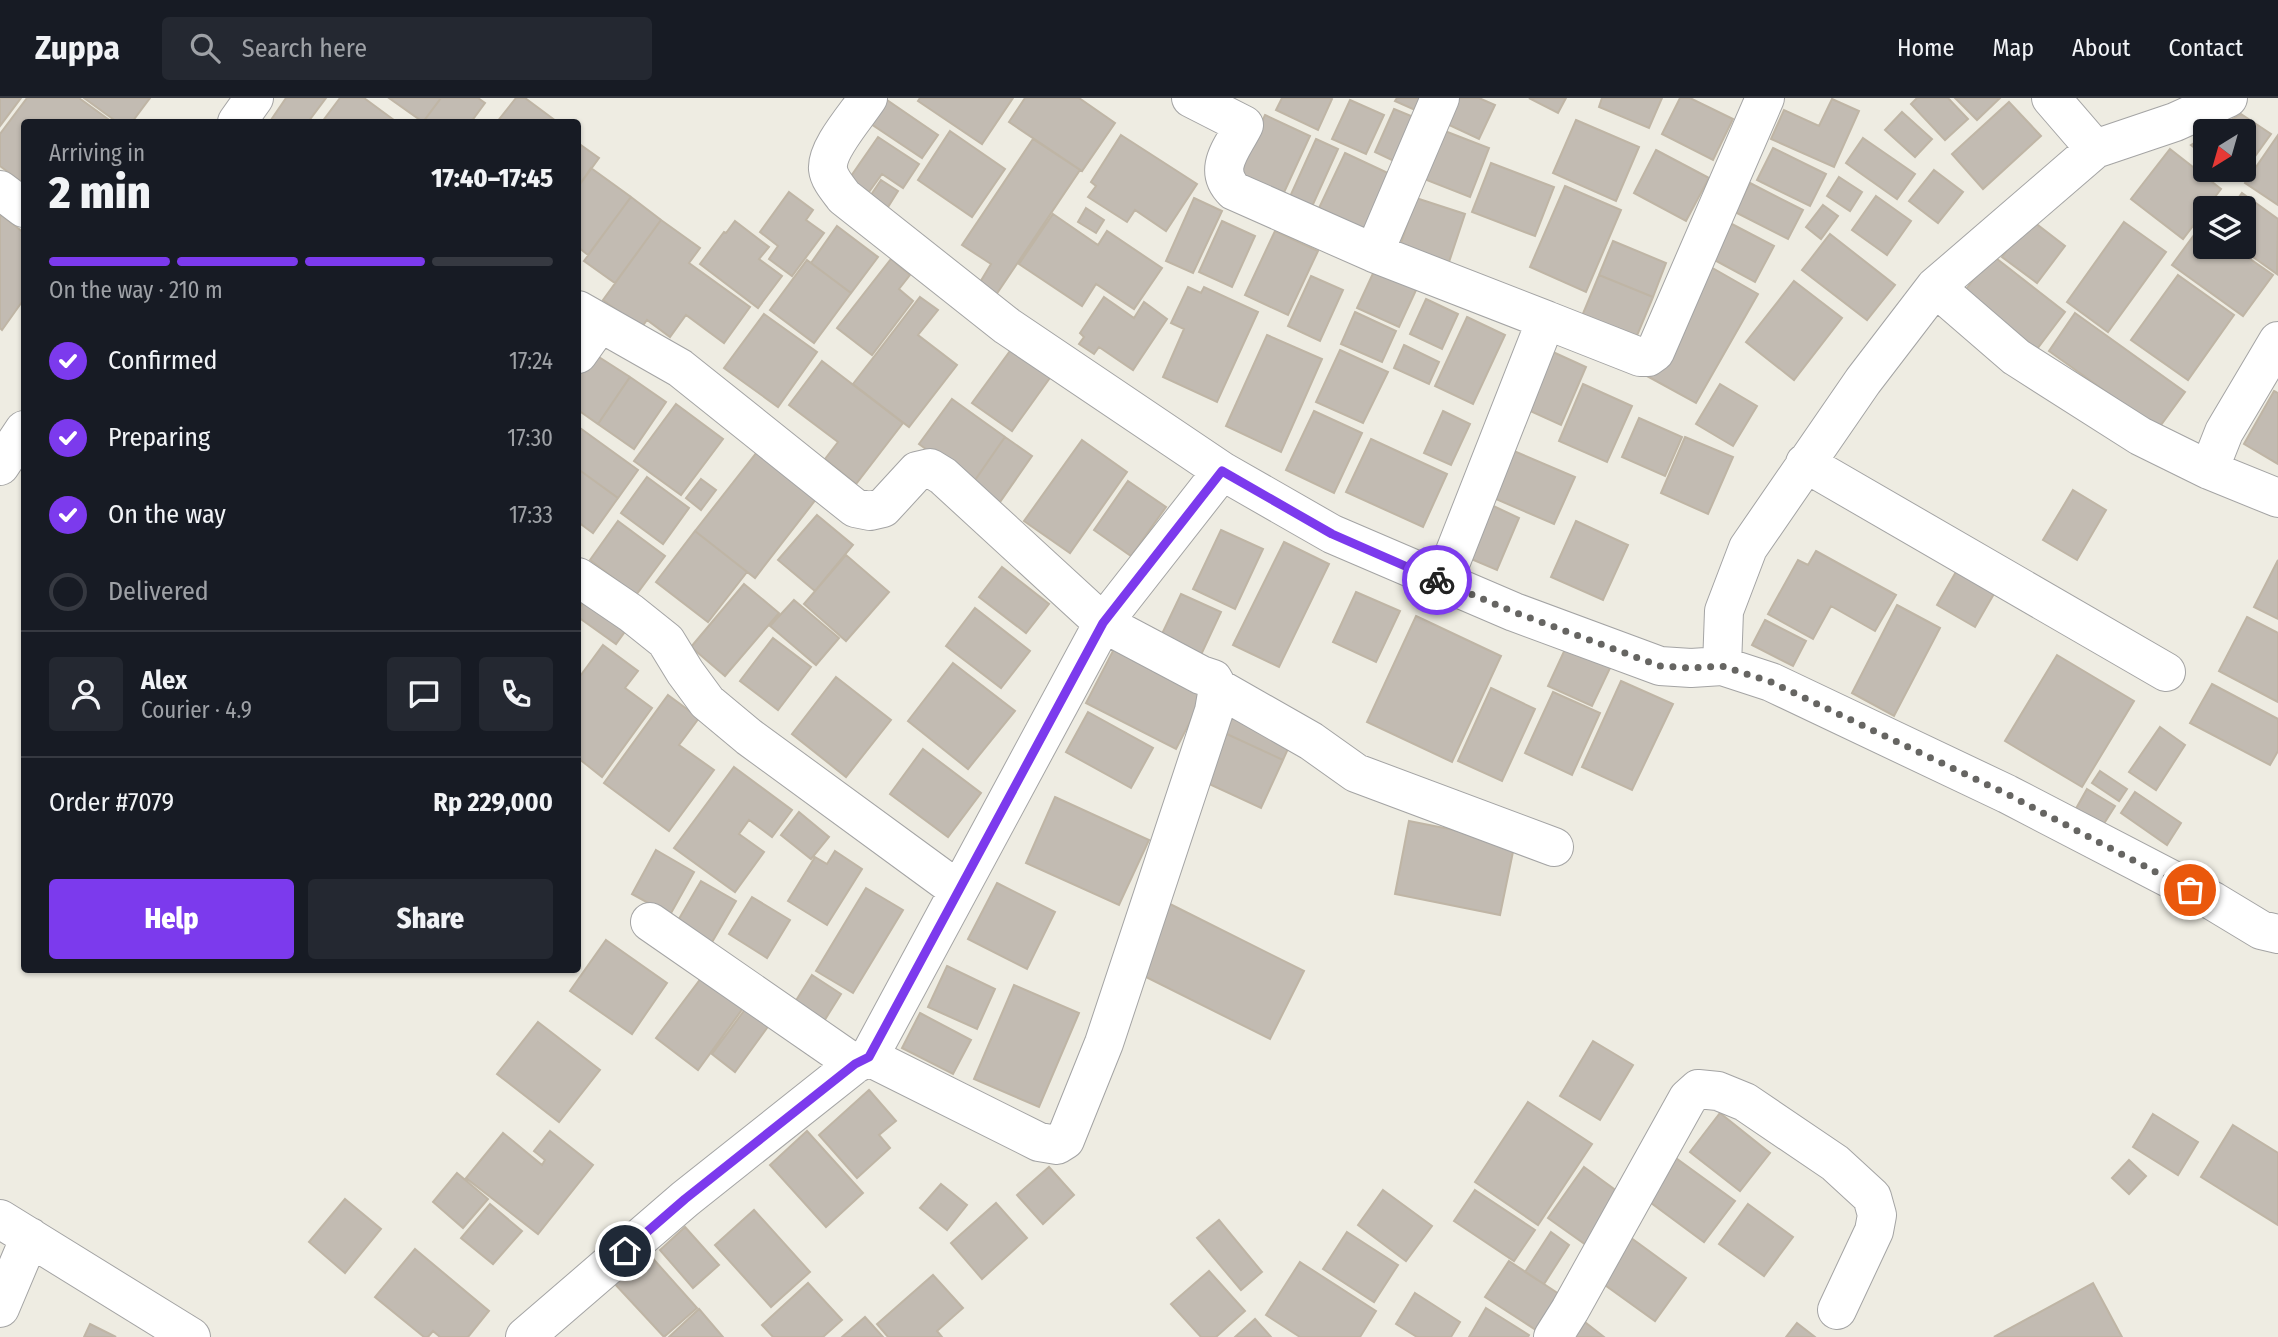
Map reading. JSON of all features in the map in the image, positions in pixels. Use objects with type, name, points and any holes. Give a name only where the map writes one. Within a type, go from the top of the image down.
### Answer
[{"type":"street","points":[[868,98],[829,155],[828,170],[844,197],[1007,326],[1222,471],[1332,534],[1514,612],[1660,666],[1722,666],[1771,682],[2007,794],[2213,901],[2261,930],[2278,934]]},
{"type":"street","points":[[1191,98],[1250,111],[1222,169],[1225,182],[1234,191],[1374,253],[1640,357],[1648,357],[1655,352],[1765,98]]},
{"type":"street","points":[[1374,253],[1440,98]]},
{"type":"street","points":[[2051,98],[2095,149]]},
{"type":"street","points":[[1722,666],[1724,611],[1748,548],[1863,381],[1935,288],[2095,149],[2175,122],[2228,98]]},
{"type":"street","points":[[0,190],[21,206]]},
{"type":"street","points":[[1935,288],[2016,357],[2140,436],[2209,470],[2278,498]]},
{"type":"street","points":[[581,344],[589,316],[680,368],[855,508],[870,511],[883,508],[917,471],[929,468],[943,476],[1103,623],[1213,679],[1218,688],[1311,741],[1356,773],[1554,847]]},
{"type":"street","points":[[1443,582],[1546,320]]},
{"type":"street","points":[[2209,470],[2224,432],[2278,341]]},
{"type":"street","points":[[0,466],[21,434]]},
{"type":"street","points":[[1805,463],[2166,672]]},
{"type":"street","points":[[525,1337],[685,1199],[862,1061],[1103,623],[1222,471]]},
{"type":"street","points":[[581,579],[666,640],[707,702],[749,737],[958,890]]},
{"type":"street","points":[[650,922],[862,1061],[1039,1142],[1057,1145],[1065,1140],[1104,1043],[1214,710],[1218,688]]},
{"type":"street","points":[[1553,1337],[1688,1098],[1698,1089],[1718,1091],[1745,1102],[1835,1163],[1872,1197],[1877,1215],[1874,1231],[1837,1310]]},
{"type":"street","points":[[0,1308],[15,1228],[183,1334]]},
{"type":"building","points":[[0,98],[21,98],[0,126]]},
{"type":"building","points":[[27,98],[79,98],[108,119],[21,119],[21,182],[0,166],[0,134]]},
{"type":"building","points":[[84,98],[150,98],[134,119],[113,119]]},
{"type":"building","points":[[286,98],[326,98],[310,119],[272,119]]},
{"type":"building","points":[[340,98],[364,98],[393,119],[324,119]]},
{"type":"building","points":[[389,98],[441,98],[425,119],[419,119]]},
{"type":"building","points":[[441,98],[478,98],[485,103],[473,119],[425,119]]},
{"type":"building","points":[[516,98],[525,98],[553,119],[499,119]]},
{"type":"building","points":[[884,98],[938,135],[922,158],[868,122]]},
{"type":"building","points":[[920,98],[1013,98],[982,144],[918,101]]},
{"type":"building","points":[[1025,98],[1079,98],[1115,123],[1082,171],[1009,122]]},
{"type":"building","points":[[1282,98],[1332,99],[1318,130],[1276,110]]},
{"type":"building","points":[[1397,98],[1421,98],[1415,110],[1395,101]]},
{"type":"building","points":[[1459,98],[1479,98],[1495,105],[1479,139],[1447,124]]},
{"type":"building","points":[[1529,98],[1566,98],[1558,113]]},
{"type":"building","points":[[1602,98],[1662,98],[1649,128],[1599,107]]},
{"type":"building","points":[[1680,98],[1690,98],[1733,119],[1713,160],[1662,134]]},
{"type":"building","points":[[1917,98],[1948,98],[1968,119],[1945,140],[1911,104]]},
{"type":"building","points":[[1955,98],[2000,98],[1977,120]]},
{"type":"building","points":[[1832,99],[1859,111],[1834,167],[1771,139],[1784,110],[1819,126]]},
{"type":"building","points":[[1350,100],[1384,115],[1366,154],[1332,139]]},
{"type":"building","points":[[2009,102],[2041,136],[1983,189],[1952,154]]},
{"type":"building","points":[[1394,109],[1416,118],[1396,162],[1375,152]]},
{"type":"building","points":[[1902,112],[1932,139],[1915,157],[1885,130]]},
{"type":"building","points":[[2241,114],[2248,119],[2233,119]]},
{"type":"building","points":[[1265,115],[1310,136],[1281,199],[1236,178]]},
{"type":"building","points":[[1576,120],[1639,147],[1616,201],[1553,173]]},
{"type":"building","points":[[2256,124],[2271,134],[2256,155]]},
{"type":"building","points":[[1437,128],[1489,148],[1470,197],[1419,177]]},
{"type":"building","points":[[950,131],[1005,169],[972,217],[918,180]]},
{"type":"building","points":[[1121,135],[1197,184],[1166,231],[1135,210],[1127,222],[1088,197],[1096,186],[1091,182]]},
{"type":"building","points":[[2278,135],[2278,205],[2245,183],[2256,182],[2256,167]]},
{"type":"building","points":[[878,137],[919,164],[903,188],[882,174],[869,192],[849,179]]},
{"type":"building","points":[[1863,138],[1915,174],[1897,199],[1846,163]]},
{"type":"building","points":[[1033,139],[1080,170],[996,295],[979,284],[991,264],[962,245]]},
{"type":"building","points":[[1316,139],[1338,149],[1310,211],[1288,201]]},
{"type":"building","points":[[581,145],[599,158],[581,183]]},
{"type":"building","points":[[1773,148],[1826,174],[1810,206],[1757,180]]},
{"type":"building","points":[[2170,149],[2193,167],[2193,182],[2212,182],[2221,189],[2216,196],[2193,196],[2193,226],[2183,239],[2131,199]]},
{"type":"building","points":[[1656,150],[1709,178],[1686,221],[1634,193]]},
{"type":"building","points":[[1345,153],[1390,174],[1364,229],[1319,208]]},
{"type":"building","points":[[1491,163],[1554,187],[1535,236],[1472,212]]},
{"type":"building","points":[[591,168],[631,197],[588,255],[581,249],[581,183]]},
{"type":"building","points":[[1934,170],[1963,192],[1938,223],[1909,201]]},
{"type":"building","points":[[1839,177],[1862,192],[1850,211],[1827,196]]},
{"type":"building","points":[[881,180],[898,191],[885,212],[867,201]]},
{"type":"building","points":[[1750,183],[1803,210],[1788,239],[1735,212]]},
{"type":"building","points":[[1565,186],[1621,210],[1586,292],[1530,267]]},
{"type":"building","points":[[789,192],[813,210],[806,220],[824,233],[792,276],[769,259],[778,246],[760,232]]},
{"type":"building","points":[[1876,196],[1911,221],[1887,255],[1852,230]]},
{"type":"building","points":[[631,197],[661,220],[615,283],[584,261]]},
{"type":"building","points":[[1194,198],[1222,211],[1193,273],[1166,261]]},
{"type":"building","points":[[1416,198],[1465,214],[1449,262],[1400,246]]},
{"type":"building","points":[[2256,203],[2278,219],[2277,274],[2256,259]]},
{"type":"building","points":[[1823,205],[1838,216],[1821,239],[1806,227]]},
{"type":"building","points":[[1086,208],[1104,220],[1096,233],[1078,222]]},
{"type":"building","points":[[0,214],[21,231],[21,303],[2,330]]},
{"type":"building","points":[[1053,214],[1098,245],[1107,231],[1162,268],[1134,309],[1096,284],[1082,306],[1019,264]]},
{"type":"building","points":[[2030,219],[2065,246],[2037,283],[2002,257]]},
{"type":"building","points":[[661,220],[700,248],[689,263],[750,307],[724,343],[686,315],[670,337],[647,320],[641,328],[603,300]]},
{"type":"building","points":[[735,221],[769,247],[759,259],[782,276],[758,308],[700,264]]},
{"type":"building","points":[[1222,221],[1255,236],[1232,287],[1199,272]]},
{"type":"building","points":[[1728,222],[1774,246],[1755,282],[1709,257]]},
{"type":"building","points":[[2124,222],[2166,252],[2108,332],[2067,302]]},
{"type":"building","points":[[837,226],[878,257],[851,293],[811,263]]},
{"type":"building","points":[[1275,231],[1318,251],[1288,315],[1245,295]]},
{"type":"building","points":[[1830,234],[1895,285],[1867,320],[1802,270]]},
{"type":"building","points":[[2193,236],[2193,259],[2250,259],[2273,275],[2243,316],[2172,265]]},
{"type":"building","points":[[1613,241],[1666,263],[1653,297],[1599,275]]},
{"type":"building","points":[[1992,255],[2065,312],[2037,349],[1964,292]]},
{"type":"building","points":[[891,259],[910,275],[899,289],[913,301],[872,355],[837,328]]},
{"type":"building","points":[[807,260],[851,293],[814,343],[770,310]]},
{"type":"building","points":[[1709,266],[1758,294],[1696,403],[1647,376]]},
{"type":"building","points":[[1375,269],[1417,288],[1399,327],[1357,308]]},
{"type":"building","points":[[1599,275],[1653,297],[1636,338],[1582,316]]},
{"type":"building","points":[[2178,275],[2234,315],[2188,380],[2131,340]]},
{"type":"building","points":[[1311,276],[1343,290],[1320,341],[1288,326]]},
{"type":"building","points":[[1794,281],[1842,318],[1794,380],[1746,342]]},
{"type":"building","points":[[1188,287],[1201,293],[1204,287],[1258,312],[1217,402],[1163,377],[1184,329],[1171,323]]},
{"type":"building","points":[[920,297],[938,310],[918,335],[957,365],[909,427],[853,384]]},
{"type":"building","points":[[1104,297],[1134,318],[1144,302],[1167,319],[1133,370],[1099,347],[1094,354],[1079,344],[1084,337],[1080,333]]},
{"type":"building","points":[[1426,299],[1458,314],[1442,349],[1410,334]]},
{"type":"building","points":[[1355,312],[1396,331],[1382,362],[1341,344]]},
{"type":"building","points":[[2075,313],[2185,392],[2158,429],[2049,351]]},
{"type":"building","points":[[764,314],[817,352],[778,407],[724,368]]},
{"type":"building","points":[[1467,317],[1505,335],[1473,404],[1435,386]]},
{"type":"building","points":[[1267,335],[1322,359],[1281,452],[1226,426]]},
{"type":"building","points":[[1404,345],[1439,362],[1429,384],[1394,368]]},
{"type":"building","points":[[1013,347],[1052,375],[1012,431],[972,403]]},
{"type":"building","points":[[1542,347],[1586,367],[1561,425],[1517,405]]},
{"type":"building","points":[[588,350],[630,377],[598,424],[581,412],[581,361]]},
{"type":"building","points":[[1340,350],[1388,372],[1363,423],[1316,402]]},
{"type":"building","points":[[822,361],[903,423],[856,484],[825,459],[838,442],[789,405]]},
{"type":"building","points":[[630,377],[666,402],[634,449],[598,424]]},
{"type":"building","points":[[1583,384],[1632,406],[1607,462],[1559,441]]},
{"type":"building","points":[[1720,384],[1757,406],[1733,446],[1696,424]]},
{"type":"building","points":[[2274,391],[2278,393],[2278,464],[2244,444]]},
{"type":"building","points":[[952,399],[1005,437],[973,483],[919,444]]},
{"type":"building","points":[[676,404],[723,439],[681,495],[634,461]]},
{"type":"building","points":[[1314,411],[1362,433],[1334,493],[1286,470]]},
{"type":"building","points":[[1443,411],[1470,424],[1451,465],[1424,453]]},
{"type":"building","points":[[1639,418],[1682,437],[1665,476],[1622,457]]},
{"type":"building","points":[[581,429],[638,470],[618,498],[581,471]]},
{"type":"building","points":[[1005,437],[1032,456],[1000,502],[973,483]]},
{"type":"building","points":[[1685,437],[1733,457],[1708,514],[1661,493]]},
{"type":"building","points":[[1371,439],[1447,474],[1423,527],[1346,492]]},
{"type":"building","points":[[1082,440],[1127,472],[1070,553],[1024,521]]},
{"type":"building","points":[[1502,446],[1575,477],[1554,524],[1482,493]]},
{"type":"building","points":[[761,447],[820,494],[755,578],[695,531]]},
{"type":"building","points":[[581,471],[618,498],[593,533],[581,524]]},
{"type":"building","points":[[647,477],[689,508],[663,544],[621,513]]},
{"type":"building","points":[[701,479],[716,490],[701,510],[686,498]]},
{"type":"building","points":[[1128,481],[1166,507],[1131,556],[1094,530]]},
{"type":"building","points":[[2073,490],[2106,510],[2077,560],[2043,540]]},
{"type":"building","points":[[1487,503],[1519,518],[1497,570],[1464,556]]},
{"type":"building","points":[[817,515],[853,545],[815,591],[778,560]]},
{"type":"building","points":[[618,521],[665,556],[636,595],[590,560]]},
{"type":"building","points":[[1576,521],[1628,545],[1603,600],[1551,577]]},
{"type":"building","points":[[1221,530],[1263,549],[1235,609],[1193,589]]},
{"type":"building","points":[[695,531],[747,572],[708,622],[656,582]]},
{"type":"building","points":[[1284,542],[1329,564],[1279,667],[1233,645]]},
{"type":"building","points":[[1816,551],[1896,595],[1875,631],[1831,606],[1813,639],[1768,614],[1798,560],[1808,565]]},
{"type":"building","points":[[846,555],[889,592],[846,641],[804,604]]},
{"type":"building","points":[[2278,560],[2278,619],[2254,607]]},
{"type":"building","points":[[1002,567],[1049,604],[1026,633],[979,597]]},
{"type":"building","points":[[1957,570],[1995,592],[1975,627],[1937,605]]},
{"type":"building","points":[[744,584],[779,613],[725,676],[691,647]]},
{"type":"building","points":[[1356,592],[1400,611],[1376,662],[1333,642]]},
{"type":"building","points":[[1181,594],[1221,612],[1200,657],[1160,638]]},
{"type":"building","points":[[587,596],[629,626],[616,644],[581,619],[581,605]]},
{"type":"building","points":[[794,600],[839,638],[816,665],[770,626]]},
{"type":"building","points":[[1897,605],[1940,628],[1894,716],[1852,693]]},
{"type":"building","points":[[975,608],[1030,651],[1001,688],[946,646]]},
{"type":"building","points":[[1416,616],[1501,656],[1452,762],[1367,722]]},
{"type":"building","points":[[2247,617],[2278,633],[2278,702],[2219,671]]},
{"type":"building","points":[[1765,620],[1806,641],[1793,666],[1752,645]]},
{"type":"building","points":[[773,638],[811,667],[778,710],[740,681]]},
{"type":"building","points":[[603,645],[638,671],[625,688],[652,708],[602,777],[581,760],[581,675]]},
{"type":"building","points":[[1567,645],[1611,666],[1592,706],[1548,686]]},
{"type":"building","points":[[1114,649],[1204,695],[1176,749],[1086,703]]},
{"type":"building","points":[[2057,655],[2134,701],[2082,787],[2005,741]]},
{"type":"building","points":[[953,663],[1015,711],[968,769],[908,721]]},
{"type":"building","points":[[836,677],[891,720],[846,777],[792,734]]},
{"type":"building","points":[[1621,681],[1673,704],[1632,790],[1582,767]]},
{"type":"building","points":[[2212,684],[2278,719],[2278,751],[2270,765],[2190,723]]},
{"type":"building","points":[[1491,688],[1535,709],[1502,781],[1458,761]]},
{"type":"building","points":[[1553,692],[1600,713],[1572,775],[1525,753]]},
{"type":"building","points":[[668,695],[699,718],[679,745],[714,770],[669,831],[604,783]]},
{"type":"building","points":[[1228,702],[1295,733],[1283,760],[1216,729]]},
{"type":"building","points":[[1088,712],[1153,748],[1131,788],[1066,752]]},
{"type":"building","points":[[2160,727],[2185,745],[2156,790],[2129,772]]},
{"type":"building","points":[[1216,729],[1283,760],[1261,808],[1194,777]]},
{"type":"building","points":[[923,749],[981,793],[948,837],[890,794]]},
{"type":"building","points":[[734,767],[792,810],[772,837],[749,820],[739,834],[764,852],[735,892],[674,848]]},
{"type":"building","points":[[2100,771],[2127,789],[2119,801],[2092,783]]},
{"type":"building","points":[[2087,789],[2115,806],[2100,830],[2073,814]]},
{"type":"building","points":[[2135,792],[2181,823],[2167,845],[2121,813]]},
{"type":"building","points":[[1055,797],[1149,840],[1119,905],[1026,863]]},
{"type":"building","points":[[799,812],[829,837],[811,859],[781,835]]},
{"type":"building","points":[[1409,821],[1515,842],[1500,915],[1395,894]]},
{"type":"building","points":[[656,850],[694,872],[670,915],[632,894]]},
{"type":"building","points":[[835,851],[862,869],[827,925],[788,901],[815,857],[827,864]]},
{"type":"building","points":[[701,881],[736,901],[711,944],[676,924]]},
{"type":"building","points":[[997,883],[1055,912],[1027,969],[968,939]]},
{"type":"building","points":[[866,888],[903,910],[853,993],[816,971]]},
{"type":"building","points":[[752,897],[790,920],[767,958],[729,934]]},
{"type":"building","points":[[1166,902],[1304,971],[1270,1039],[1132,970]]},
{"type":"building","points":[[606,940],[667,983],[632,1034],[570,991]]},
{"type":"building","points":[[947,966],[995,989],[977,1029],[928,1007]]},
{"type":"building","points":[[708,969],[749,1000],[698,1070],[656,1038]]},
{"type":"building","points":[[812,975],[841,994],[821,1026],[792,1007]]},
{"type":"building","points":[[1014,985],[1079,1013],[1039,1107],[974,1079]]},
{"type":"building","points":[[752,1000],[775,1017],[735,1072],[712,1054]]},
{"type":"building","points":[[920,1013],[971,1040],[953,1074],[902,1048]]},
{"type":"building","points":[[538,1022],[600,1070],[559,1122],[497,1074]]},
{"type":"building","points":[[1593,1041],[1633,1065],[1600,1120],[1560,1096]]},
{"type":"building","points":[[869,1090],[896,1121],[879,1135],[890,1148],[857,1178],[819,1135]]},
{"type":"building","points":[[1528,1102],[1592,1144],[1538,1225],[1475,1182]]},
{"type":"building","points":[[1720,1113],[1770,1153],[1740,1191],[1690,1152]]},
{"type":"building","points":[[2153,1114],[2198,1142],[2178,1175],[2133,1147]]},
{"type":"building","points":[[2233,1125],[2278,1153],[2278,1225],[2201,1177]]},
{"type":"building","points":[[550,1131],[593,1165],[538,1234],[466,1178],[503,1133],[542,1165],[545,1160],[534,1151]]},
{"type":"building","points":[[807,1131],[863,1193],[826,1227],[770,1165]]},
{"type":"building","points":[[1669,1153],[1735,1201],[1704,1242],[1639,1194]]},
{"type":"building","points":[[2129,1160],[2146,1176],[2129,1194],[2112,1178]]},
{"type":"building","points":[[1049,1167],[1074,1195],[1043,1224],[1017,1195]]},
{"type":"building","points":[[1584,1167],[1625,1197],[1589,1247],[1548,1218]]},
{"type":"building","points":[[457,1173],[488,1199],[463,1228],[433,1202]]},
{"type":"building","points":[[941,1184],[967,1205],[947,1230],[920,1208]]},
{"type":"building","points":[[1383,1190],[1432,1226],[1406,1261],[1358,1225]]},
{"type":"building","points":[[1475,1190],[1535,1230],[1514,1261],[1454,1221]]},
{"type":"building","points":[[345,1199],[381,1229],[345,1273],[309,1242]]},
{"type":"building","points":[[996,1203],[1027,1238],[982,1279],[951,1243]]},
{"type":"building","points":[[490,1204],[522,1231],[493,1264],[461,1238]]},
{"type":"building","points":[[1748,1204],[1793,1237],[1764,1276],[1719,1244]]},
{"type":"building","points":[[754,1210],[810,1272],[771,1307],[715,1245]]},
{"type":"building","points":[[1219,1220],[1262,1272],[1241,1290],[1197,1238]]},
{"type":"building","points":[[685,1227],[719,1265],[693,1288],[660,1250]]},
{"type":"building","points":[[1347,1232],[1398,1265],[1374,1302],[1323,1269]]},
{"type":"building","points":[[1551,1232],[1569,1245],[1544,1284],[1525,1272]]},
{"type":"building","points":[[1623,1232],[1686,1278],[1655,1321],[1591,1275]]},
{"type":"building","points":[[415,1249],[489,1311],[468,1337],[440,1337],[433,1331],[428,1337],[424,1337],[375,1297]]},
{"type":"building","points":[[648,1253],[697,1308],[664,1337],[614,1283]]},
{"type":"building","points":[[1509,1261],[1559,1294],[1536,1330],[1485,1297]]},
{"type":"building","points":[[1300,1262],[1376,1311],[1360,1337],[1300,1337],[1266,1315]]},
{"type":"building","points":[[1209,1271],[1245,1311],[1216,1337],[1201,1337],[1171,1304]]},
{"type":"building","points":[[933,1275],[963,1308],[937,1331],[942,1337],[888,1337],[877,1324]]},
{"type":"building","points":[[808,1283],[842,1320],[823,1337],[773,1337],[762,1325]]},
{"type":"building","points":[[2093,1283],[2122,1337],[1994,1337]]},
{"type":"building","points":[[1415,1293],[1460,1322],[1451,1337],[1417,1337],[1396,1324]]},
{"type":"building","points":[[1486,1308],[1529,1335],[1528,1337],[1469,1337]]},
{"type":"building","points":[[699,1309],[723,1337],[669,1337]]},
{"type":"building","points":[[865,1317],[883,1337],[842,1337]]},
{"type":"building","points":[[1255,1319],[1271,1337],[1235,1337]]},
{"type":"building","points":[[1581,1319],[1604,1337],[1567,1337]]},
{"type":"building","points":[[1797,1323],[1815,1337],[1786,1337]]},
{"type":"building","points":[[90,1324],[116,1337],[84,1337]]},
{"type":"way so far","points":[[1437,580],[1514,612],[1660,666],[1722,666],[1771,682],[2007,794],[2190,890]]},
{"type":"route","points":[[625,1251],[685,1199],[855,1064],[869,1057],[1103,623],[1222,471],[1332,534],[1437,580]]}]
